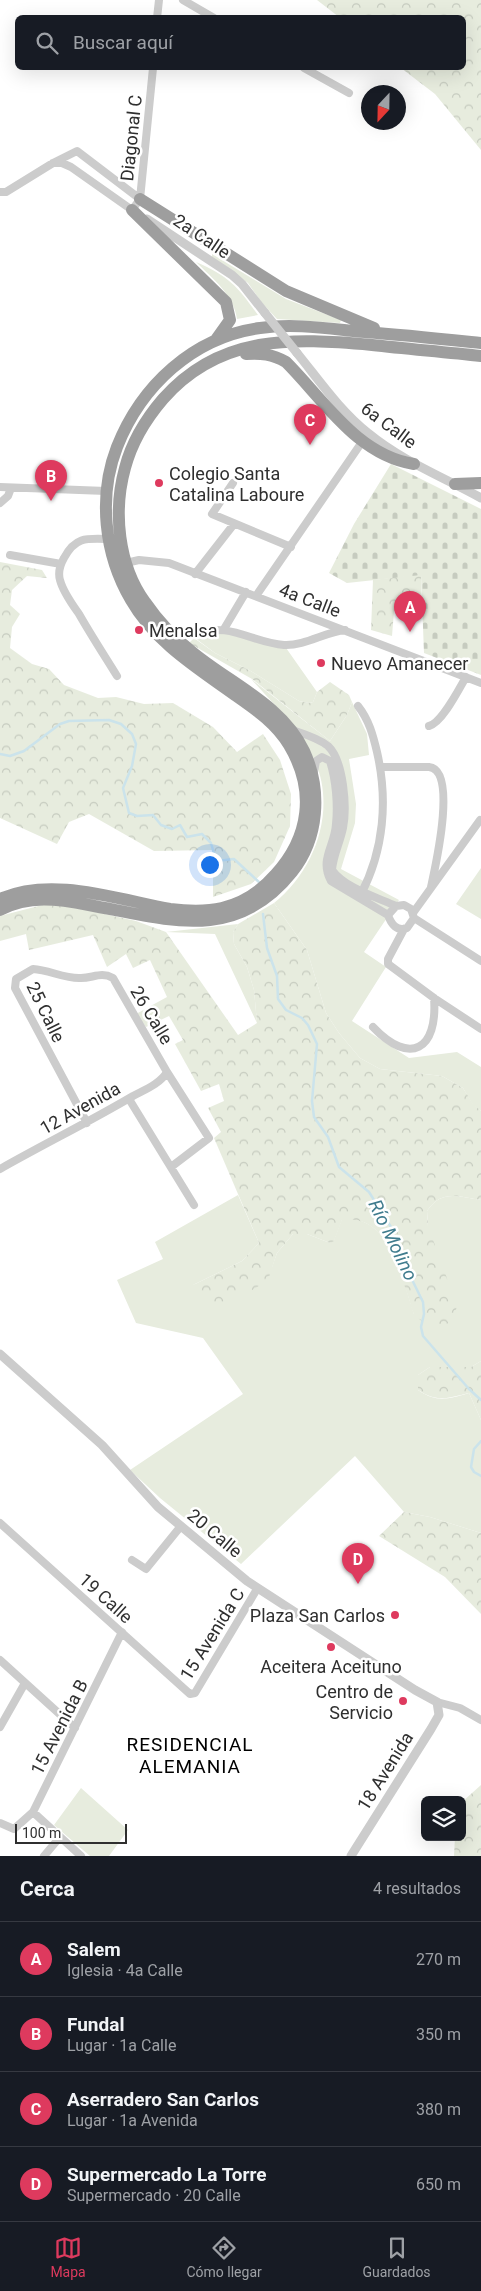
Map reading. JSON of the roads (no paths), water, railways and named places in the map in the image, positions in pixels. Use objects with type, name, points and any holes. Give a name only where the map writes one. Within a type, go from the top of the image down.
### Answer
[{"type":"highway","points":[[136,204],[286,291],[357,322],[400,335]]},
{"type":"highway","points":[[136,204],[226,302],[230,320],[215,341]]},
{"type":"highway","points":[[0,899],[16,892],[50,887],[189,912],[222,908],[238,903],[265,887],[294,853],[300,838],[306,808],[305,790],[302,774],[288,742],[269,721],[166,644],[139,613],[120,577],[108,539],[106,491],[112,461],[138,404],[186,356],[215,341],[258,328],[281,326],[310,327],[481,343]]},
{"type":"highway","points":[[0,910],[19,902],[43,899],[73,902],[186,922],[213,921],[238,913],[272,893],[293,870],[308,846],[315,818],[316,802],[313,778],[305,753],[296,736],[269,707],[192,652],[162,625],[143,599],[126,563],[120,528],[120,483],[133,443],[152,412],[182,380],[223,355],[262,344],[313,340],[481,356]]},
{"type":"highway","points":[[223,355],[265,353],[283,360],[362,442],[400,461],[414,464]]},
{"type":"highway","points":[[455,484],[481,483]]},
{"type":"street","points":[[157,15],[159,0]]},
{"type":"street","points":[[183,0],[209,15]]},
{"type":"street","name":"Diagonal C","points":[[136,204],[153,70]]},
{"type":"street","points":[[308,70],[349,93]]},
{"type":"street","name":"2a Calle","points":[[70,153],[77,151],[82,153],[136,204]]},
{"type":"street","points":[[0,192],[6,192],[70,153]]},
{"type":"street","points":[[70,153],[67,160],[71,167]]},
{"type":"street","name":"2a Calle","points":[[53,163],[62,163],[71,167],[136,204],[232,275],[242,284],[297,353]]},
{"type":"street","name":"6a Calle","points":[[297,353],[348,415],[384,445],[414,464],[481,498]]},
{"type":"street","points":[[256,596],[362,442]]},
{"type":"street","points":[[233,483],[212,514],[291,546]]},
{"type":"street","points":[[0,487],[106,491]]},
{"type":"street","points":[[0,502],[8,496],[11,488]]},
{"type":"street","points":[[195,574],[234,524]]},
{"type":"street","points":[[108,539],[87,538],[76,542],[69,548],[61,564],[60,582],[117,676]]},
{"type":"street","points":[[10,555],[61,564]]},
{"type":"street","name":"4a Calle","points":[[126,563],[139,560],[169,563],[481,683]]},
{"type":"street","points":[[224,629],[246,592]]},
{"type":"street","points":[[197,634],[224,629],[283,645],[296,644],[347,630]]},
{"type":"street","points":[[429,726],[436,723],[466,677]]},
{"type":"street","points":[[358,706],[366,716],[372,731],[380,768],[384,804],[376,857],[361,895]]},
{"type":"street","points":[[288,728],[327,745],[335,754],[344,792],[344,812],[343,829],[332,870],[337,876],[388,915],[391,924],[404,929]]},
{"type":"street","points":[[313,778],[316,761],[322,757],[327,758],[334,772],[337,811],[336,827],[325,865],[331,881],[361,895],[396,906],[408,906],[413,915],[481,961]]},
{"type":"street","points":[[380,768],[429,767],[434,768],[438,772],[443,796],[441,836],[431,887]]},
{"type":"street","points":[[480,820],[431,887],[413,915],[412,922],[404,929],[388,959],[388,964],[434,998],[481,1029]]},
{"type":"street","points":[[388,915],[396,906]]},
{"type":"street","name":"25 Calle","points":[[87,1123],[15,988],[15,983],[21,975],[33,969],[72,978],[84,978],[101,974],[113,978]]},
{"type":"street","name":"26 Calle","points":[[113,978],[166,1070],[209,1138],[171,1167]]},
{"type":"street","points":[[373,1028],[397,1045],[410,1050],[418,1048],[426,1042],[430,1033],[434,998]]},
{"type":"street","name":"12 Avenida","points":[[0,1169],[87,1123],[163,1078],[166,1070]]},
{"type":"street","points":[[129,1098],[194,1205]]},
{"type":"street","name":"20 Calle","points":[[0,1354],[96,1439],[142,1490],[181,1526],[258,1589],[415,1690],[437,1702]]},
{"type":"street","name":"19 Calle","points":[[0,1523],[190,1694],[193,1694]]},
{"type":"street","points":[[132,1560],[146,1569],[181,1526]]},
{"type":"street","name":"15 Avenida C","points":[[193,1694],[258,1589]]},
{"type":"street","name":"15 Avenida B","points":[[1,1825],[14,1830],[33,1812],[122,1632]]},
{"type":"street","points":[[1,1663],[75,1728]]},
{"type":"street","points":[[0,1727],[25,1683]]},
{"type":"street","points":[[437,1702],[460,1708],[481,1720]]},
{"type":"street","name":"18 Avenida","points":[[351,1856],[432,1729],[439,1715],[437,1702]]},
{"type":"street","points":[[33,1812],[82,1856]]},
{"type":"street","points":[[44,1856],[60,1837]]},
{"type":"waterway","name":"Río Molino","points":[[0,754],[10,756],[24,751],[60,724],[69,721],[109,720],[121,724],[132,734],[136,744],[132,766],[123,788],[129,813],[137,816],[153,815],[161,825],[172,829],[180,825],[187,837],[202,834],[211,843],[216,861],[234,859],[260,883]]},
{"type":"waterway","name":"Río Molino","points":[[263,914],[267,948],[277,976],[278,999],[286,1010],[302,1018],[308,1025],[317,1044],[312,1101],[314,1117],[328,1137],[339,1167],[369,1192],[391,1227],[394,1243],[423,1302],[424,1314],[421,1327],[423,1336],[469,1389],[481,1400]]},
{"type":"waterway","name":"Río Molino","points":[[481,1441],[474,1449],[471,1467],[474,1472],[481,1476]]},
{"type":"place","name":"Aserradero San Carlos","points":[[310,445]]},
{"type":"place","name":"Colegio Santa Catalina Laboure","points":[[159,483]]},
{"type":"place","name":"Fundal","points":[[51,501]]},
{"type":"place","name":"Menalsa","points":[[139,630]]},
{"type":"place","name":"Salem","points":[[410,632]]},
{"type":"place","name":"Nuevo Amanecer","points":[[321,663]]},
{"type":"place","name":"Supermercado La Torre","points":[[358,1584]]},
{"type":"place","name":"Plaza San Carlos","points":[[395,1615]]},
{"type":"place","name":"Aceitera Aceituno","points":[[331,1647]]},
{"type":"place","name":"Centro de Servicio","points":[[403,1701]]},
{"type":"district","name":"RESIDENCIAL ALEMANIA","points":[[190,1755]]}]
